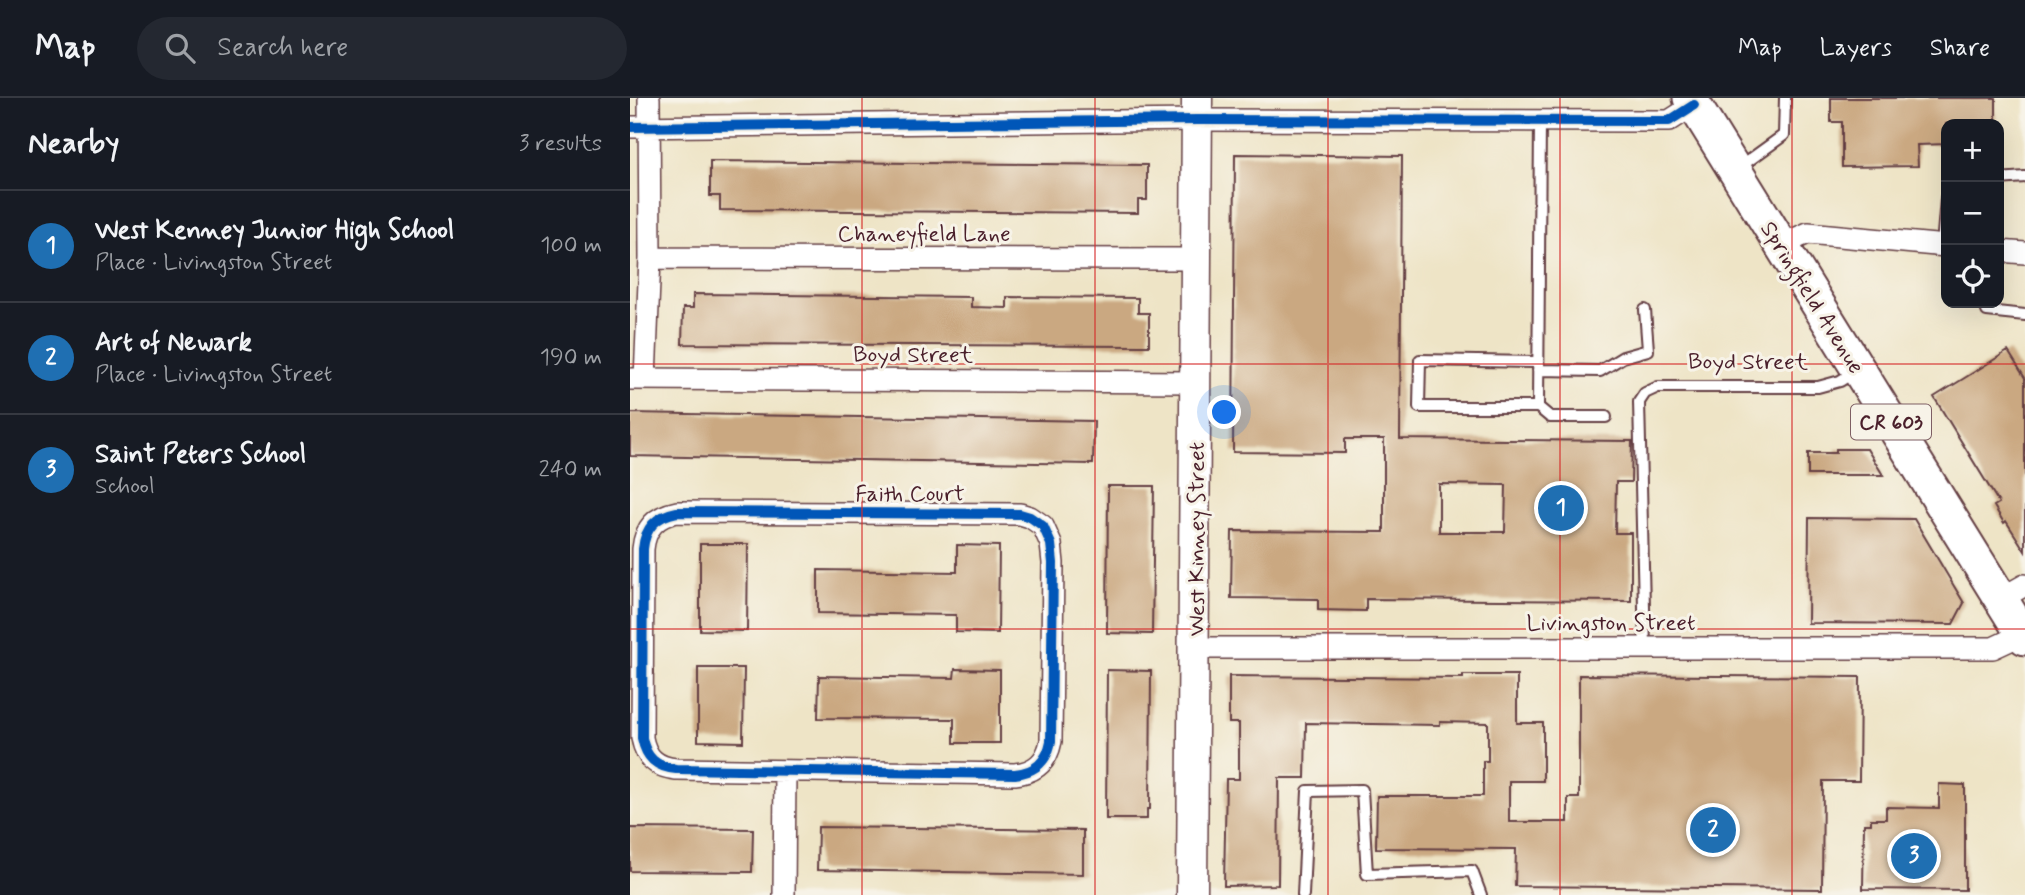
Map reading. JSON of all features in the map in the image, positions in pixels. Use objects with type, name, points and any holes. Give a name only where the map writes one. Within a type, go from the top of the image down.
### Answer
[{"type":"main road","name":"Springfield Avenue","points":[[1692,102],[1858,369],[2013,591],[2024,636]]},
{"type":"street","points":[[637,379],[650,258],[639,127],[649,98]]},
{"type":"street","points":[[639,127],[1197,109],[1540,120],[1670,121],[1692,102]]},
{"type":"street","name":"West Kinney Street","points":[[1192,895],[1197,109]]},
{"type":"street","points":[[1781,245],[1808,233],[1941,246]]},
{"type":"street","points":[[2004,251],[2025,253]]},
{"type":"street","name":"Chaneyfield Lane","points":[[650,258],[1198,259]]},
{"type":"street","name":"Boyd Street","points":[[637,379],[1196,382]]},
{"type":"street","name":"Faith Court","points":[[677,512],[1020,514],[1043,526],[1051,544],[1053,563],[1051,741],[1049,751],[1039,766],[1025,773],[1015,774],[785,771],[665,768],[652,761],[645,750],[641,724],[643,549],[647,531],[657,519],[677,512]]},
{"type":"street","name":"Livingston Street","points":[[1195,648],[1993,648],[2024,636]]},
{"type":"street","points":[[784,895],[785,771]]},
{"type":"lane","points":[[1735,170],[1763,153],[1784,135],[1785,98]]},
{"type":"lane","points":[[1538,407],[1540,120]]},
{"type":"lane","points":[[2004,178],[2025,177]]},
{"type":"lane","points":[[1606,417],[1550,417],[1538,407],[1419,407],[1420,360],[1600,371],[1623,357],[1648,350],[1645,310]]},
{"type":"lane","points":[[1987,311],[2025,315]]},
{"type":"lane","name":"Boyd Street","points":[[1645,648],[1639,402],[1645,393],[1658,387],[1818,387],[1840,381],[1858,369]]},
{"type":"lane","points":[[1303,895],[1308,791],[1362,790],[1367,874],[1472,871],[1480,895]]},
{"type":"building","points":[[1831,98],[1996,98],[1996,119],[1941,119],[1941,144],[1917,145],[1918,166],[1842,167],[1842,122],[1831,122]]},
{"type":"building","points":[[1235,154],[1402,156],[1400,439],[1632,441],[1631,482],[1616,482],[1615,533],[1631,533],[1631,601],[1366,599],[1366,611],[1318,610],[1318,599],[1231,598],[1232,531],[1384,532],[1384,439],[1345,439],[1345,453],[1233,452]],"holes":[[[1439,484],[1506,485],[1505,532],[1439,532]]]},
{"type":"building","points":[[710,161],[1147,165],[1147,200],[1138,200],[1138,213],[720,210],[720,196],[710,196]]},
{"type":"building","points":[[693,294],[971,297],[971,307],[1007,308],[1007,297],[1138,298],[1138,313],[1149,313],[1149,346],[682,344],[683,308],[693,308]]},
{"type":"building","points":[[2008,351],[2025,378],[2025,551],[2006,521],[2004,523],[1994,506],[1999,503],[1934,397]]},
{"type":"building","points":[[630,413],[1094,421],[1093,464],[630,456]]},
{"type":"building","points":[[1836,449],[1867,449],[1883,475],[1808,475],[1808,453],[1836,453]]},
{"type":"building","points":[[1108,486],[1154,486],[1152,634],[1107,633]]},
{"type":"building","points":[[1809,518],[1914,519],[1964,603],[1953,624],[1808,623]]},
{"type":"building","points":[[700,544],[748,544],[747,631],[700,630]]},
{"type":"building","points":[[957,545],[999,546],[998,633],[956,632],[956,615],[818,613],[818,570],[957,572]]},
{"type":"building","points":[[698,668],[744,668],[743,742],[698,741]]},
{"type":"building","points":[[955,669],[1000,670],[1000,743],[954,743],[954,719],[818,718],[819,676],[954,678]]},
{"type":"building","points":[[1107,670],[1151,671],[1150,809],[1147,809],[1147,819],[1106,819]]},
{"type":"building","points":[[1463,675],[1517,675],[1517,723],[1543,723],[1543,781],[1509,781],[1509,822],[1568,822],[1568,798],[1579,798],[1579,675],[1860,677],[1859,781],[1823,781],[1822,889],[1515,886],[1516,849],[1376,848],[1377,796],[1483,796],[1483,761],[1488,761],[1488,723],[1440,722],[1440,725],[1306,723],[1305,778],[1279,778],[1278,885],[1224,886],[1226,779],[1239,779],[1239,723],[1229,723],[1229,676],[1463,678]]},
{"type":"building","points":[[1939,784],[1965,785],[1965,890],[1863,889],[1864,824],[1871,824],[1871,819],[1886,819],[1886,807],[1939,808]]},
{"type":"building","points":[[818,827],[1083,830],[1083,874],[817,870]]},
{"type":"building","points":[[630,828],[753,829],[752,872],[630,871]]},
{"type":"cycle path","points":[[630,127],[1197,120],[1669,121],[1694,105]]},
{"type":"cycle path","points":[[677,512],[1020,514],[1030,517],[1043,526],[1051,544],[1053,563],[1051,741],[1043,760],[1034,768],[1015,774],[676,769],[658,764],[649,756],[642,738],[643,549],[646,535],[653,524],[677,512]]},
{"type":"place","name":"West Kenney Junior High School","points":[[1561,508]]},
{"type":"place","name":"Art of Newark","points":[[1713,830]]},
{"type":"place","name":"Saint Peters School","points":[[1914,856]]}]
